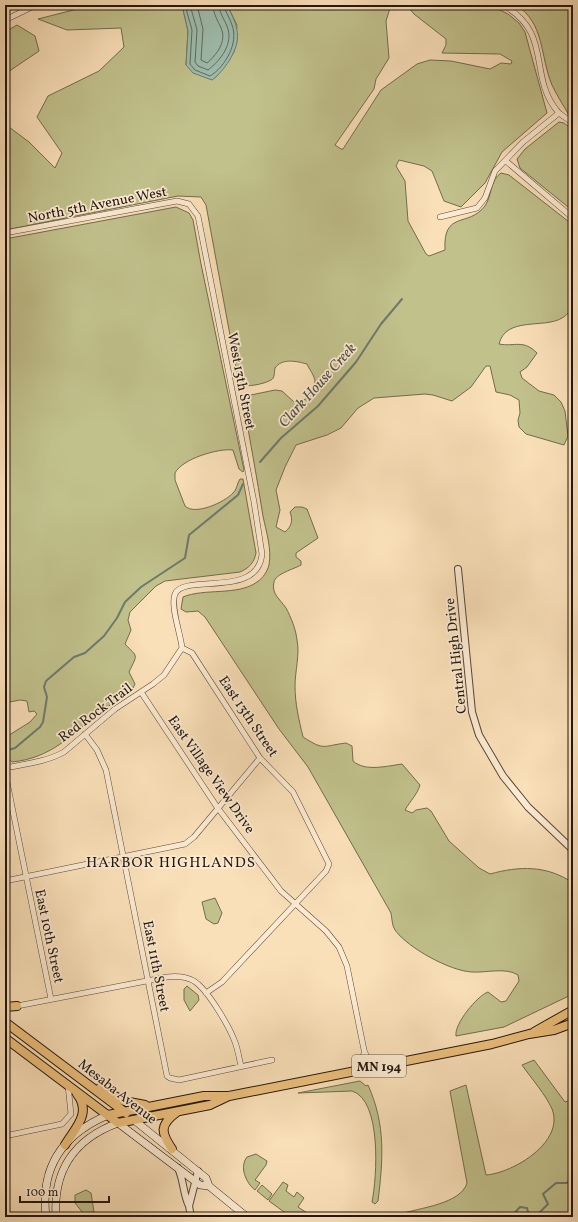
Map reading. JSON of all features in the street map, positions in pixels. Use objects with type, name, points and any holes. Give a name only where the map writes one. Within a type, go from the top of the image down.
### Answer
[{"type":"highway","points":[[5,1007],[17,1006]]},
{"type":"highway","name":"MN 194","points":[[529,1034],[573,1010]]},
{"type":"highway","name":"Mesaba Avenue","points":[[5,1022],[134,1120]]},
{"type":"highway","name":"MN 194","points":[[124,1112],[204,1096],[229,1096],[498,1043],[529,1034],[554,1030],[573,1023]]},
{"type":"highway","name":"Mesaba Avenue","points":[[5,1038],[118,1123]]},
{"type":"highway","name":"MN 194","points":[[73,1073],[124,1101],[154,1106]]},
{"type":"highway","points":[[65,1144],[81,1120],[84,1112],[82,1100],[69,1086]]},
{"type":"highway","name":"MN 194","points":[[118,1123],[217,1103],[229,1096]]},
{"type":"highway","points":[[172,1149],[164,1138],[163,1129],[167,1121],[178,1111]]},
{"type":"highway","points":[[108,1115],[124,1112]]},
{"type":"main road","points":[[46,1217],[45,1206],[47,1180],[52,1165],[65,1144],[74,1134],[85,1126],[108,1115]]},
{"type":"main road","name":"Mesaba Avenue","points":[[134,1120],[198,1171],[206,1178],[209,1186],[247,1217]]},
{"type":"main road","points":[[56,1217],[57,1187],[65,1165],[71,1155],[88,1138],[103,1129],[118,1123]]},
{"type":"main road","name":"Mesaba Avenue","points":[[118,1123],[194,1181],[200,1185],[209,1186]]},
{"type":"street","points":[[5,20],[36,5]]},
{"type":"street","points":[[502,5],[519,16],[531,31],[535,40],[542,77],[548,94],[559,113],[573,123]]},
{"type":"street","points":[[440,216],[477,208],[485,198],[495,171],[523,142],[559,113]]},
{"type":"street","points":[[506,161],[573,218]]},
{"type":"street","name":"North 5th Avenue West","points":[[5,234],[177,201],[186,202],[192,207]]},
{"type":"street","name":"West 13th Street","points":[[182,648],[173,603],[175,593],[178,590],[188,587],[244,579],[256,571],[261,562],[261,547],[254,502],[198,216],[192,207]]},
{"type":"street","name":"Central High Drive","points":[[458,569],[472,712],[479,735],[503,776],[528,806],[573,850]]},
{"type":"street","name":"Red Rock Trail","points":[[5,768],[55,757],[86,734],[115,709],[164,675],[182,648]]},
{"type":"street","name":"East 13th Street","points":[[182,648],[192,653],[260,758],[294,792],[329,864],[326,872],[295,905]]},
{"type":"street","name":"East Village View Drive","points":[[141,692],[217,807],[281,891],[295,905]]},
{"type":"street","name":"East 11th Street","points":[[86,734],[97,750],[106,770],[165,1068],[170,1078],[180,1080],[241,1066]]},
{"type":"street","points":[[5,881],[26,878],[185,844],[190,841],[217,807],[260,758]]},
{"type":"street","name":"East 10th Street","points":[[5,772],[50,999]]},
{"type":"street","points":[[206,993],[222,982],[295,905],[330,934],[343,953],[364,1050],[371,1068]]},
{"type":"street","points":[[17,1006],[147,980],[176,976],[194,981],[206,993],[232,1035],[241,1066],[272,1060]]},
{"type":"street","points":[[360,1070],[364,1050]]},
{"type":"street","points":[[5,1136],[62,1124],[71,1114],[69,1086]]},
{"type":"street","points":[[178,1168],[184,1183],[185,1195],[191,1217]]},
{"type":"street","points":[[189,1206],[194,1181],[198,1171]]},
{"type":"green space","points":[[93,5],[182,5],[188,31],[186,65],[215,78],[234,52],[237,25],[227,5],[391,5],[386,21],[389,58],[376,79],[374,89],[335,145],[341,149],[343,149],[381,90],[417,64],[430,60],[451,61],[490,69],[501,63],[511,64],[512,61],[500,54],[442,53],[446,45],[446,39],[414,14],[406,5],[490,5],[508,14],[519,23],[525,32],[547,113],[502,152],[485,183],[461,207],[444,201],[432,171],[424,166],[399,160],[396,166],[405,181],[408,221],[426,254],[429,256],[445,250],[445,238],[448,229],[452,224],[471,217],[485,206],[493,184],[497,176],[501,173],[509,175],[573,225],[573,307],[565,316],[554,321],[517,326],[509,330],[503,335],[499,344],[519,344],[527,346],[537,353],[527,367],[520,372],[522,378],[539,391],[554,395],[561,402],[565,411],[568,436],[564,445],[526,434],[519,427],[519,400],[510,395],[496,392],[490,366],[486,366],[471,387],[452,401],[425,394],[374,398],[358,408],[341,428],[327,435],[296,445],[276,490],[280,510],[276,527],[285,532],[291,523],[290,512],[295,507],[302,507],[307,509],[318,538],[296,553],[296,557],[301,561],[301,565],[285,572],[275,579],[273,586],[275,593],[290,615],[298,645],[295,693],[303,737],[320,746],[346,743],[352,746],[353,761],[364,766],[383,767],[402,764],[420,785],[419,789],[405,810],[412,813],[416,810],[427,808],[431,811],[449,841],[479,868],[490,874],[501,871],[522,869],[543,870],[563,877],[573,883],[573,994],[504,1027],[456,1036],[456,1031],[462,1018],[478,999],[488,992],[501,1002],[506,1001],[519,981],[518,975],[508,971],[472,972],[453,968],[419,951],[401,937],[394,928],[391,913],[308,767],[279,729],[205,617],[198,611],[186,612],[181,609],[183,597],[191,594],[240,589],[257,582],[267,570],[270,559],[269,546],[243,401],[246,396],[275,390],[282,391],[294,402],[302,401],[311,393],[315,386],[315,380],[307,364],[294,361],[281,363],[275,368],[274,377],[271,380],[255,385],[246,386],[239,384],[206,205],[201,197],[178,196],[5,230],[5,124],[29,142],[55,168],[62,153],[37,117],[48,96],[99,71],[124,47],[121,28],[67,30],[38,19]]},
{"type":"green space","points":[[516,5],[573,5],[573,119],[570,117],[552,85],[537,31],[532,21],[525,12]]},
{"type":"green space","points":[[17,25],[35,36],[39,51],[5,74],[5,32]]},
{"type":"green space","points":[[559,122],[564,123],[573,130],[573,211],[520,168],[517,159],[525,149]]},
{"type":"green space","points":[[176,207],[189,213],[193,220],[244,470],[243,472],[239,469],[233,450],[219,451],[192,459],[185,463],[175,473],[175,480],[185,506],[190,509],[202,509],[217,504],[229,497],[234,492],[240,479],[243,479],[256,553],[255,557],[251,565],[240,572],[165,581],[156,586],[130,612],[128,620],[131,630],[125,644],[135,656],[129,672],[135,684],[133,688],[59,745],[38,756],[12,762],[6,751],[6,737],[30,722],[37,714],[34,711],[29,712],[27,701],[20,700],[5,703],[5,239]]},
{"type":"green space","points":[[215,898],[222,913],[218,923],[214,924],[206,919],[202,902]]},
{"type":"green space","points":[[187,986],[198,995],[199,1000],[190,1011],[184,1000],[184,989]]},
{"type":"green space","points":[[534,1060],[565,1102],[573,1099],[573,1217],[396,1217],[400,1214],[438,1204],[457,1196],[467,1183],[450,1091],[466,1085],[486,1175],[497,1173],[522,1162],[534,1154],[544,1144],[551,1133],[554,1121],[552,1109],[542,1092],[522,1065]]},
{"type":"green space","points":[[360,1081],[366,1086],[368,1085],[374,1100],[378,1114],[382,1143],[378,1201],[375,1204],[372,1202],[376,1159],[373,1124],[362,1097],[352,1091],[298,1093]]},
{"type":"green space","points":[[256,1154],[267,1161],[266,1165],[255,1180],[260,1183],[255,1190],[246,1179],[244,1165],[247,1157]]},
{"type":"green space","points":[[283,1182],[288,1185],[286,1191],[294,1197],[297,1192],[304,1198],[298,1207],[307,1213],[307,1217],[291,1217],[269,1201]]},
{"type":"green space","points":[[262,1185],[272,1194],[268,1200],[257,1191]]},
{"type":"green space","points":[[86,1190],[91,1193],[94,1212],[83,1213],[75,1203],[75,1195]]},
{"type":"water","points":[[182,5],[227,5],[234,20],[237,33],[236,46],[227,63],[219,74],[212,80],[193,73],[186,65],[188,31]]},
{"type":"waterway","name":"Clark House Creek","points":[[260,462],[281,438],[318,406],[356,362],[381,324],[402,299]]},
{"type":"waterway","name":"Clark House Creek","points":[[8,750],[15,748],[40,727],[43,722],[47,697],[44,687],[46,681],[74,657],[85,653],[104,636],[117,618],[125,602],[141,587],[185,558],[189,535],[238,495],[243,484]]},
{"type":"waterway","points":[[511,1217],[520,1207],[527,1208],[529,1216],[539,1213],[548,1204],[543,1194],[556,1183],[567,1183],[573,1177]]},
{"type":"district","name":"HARBOR HIGHLANDS","points":[[171,862]]}]
